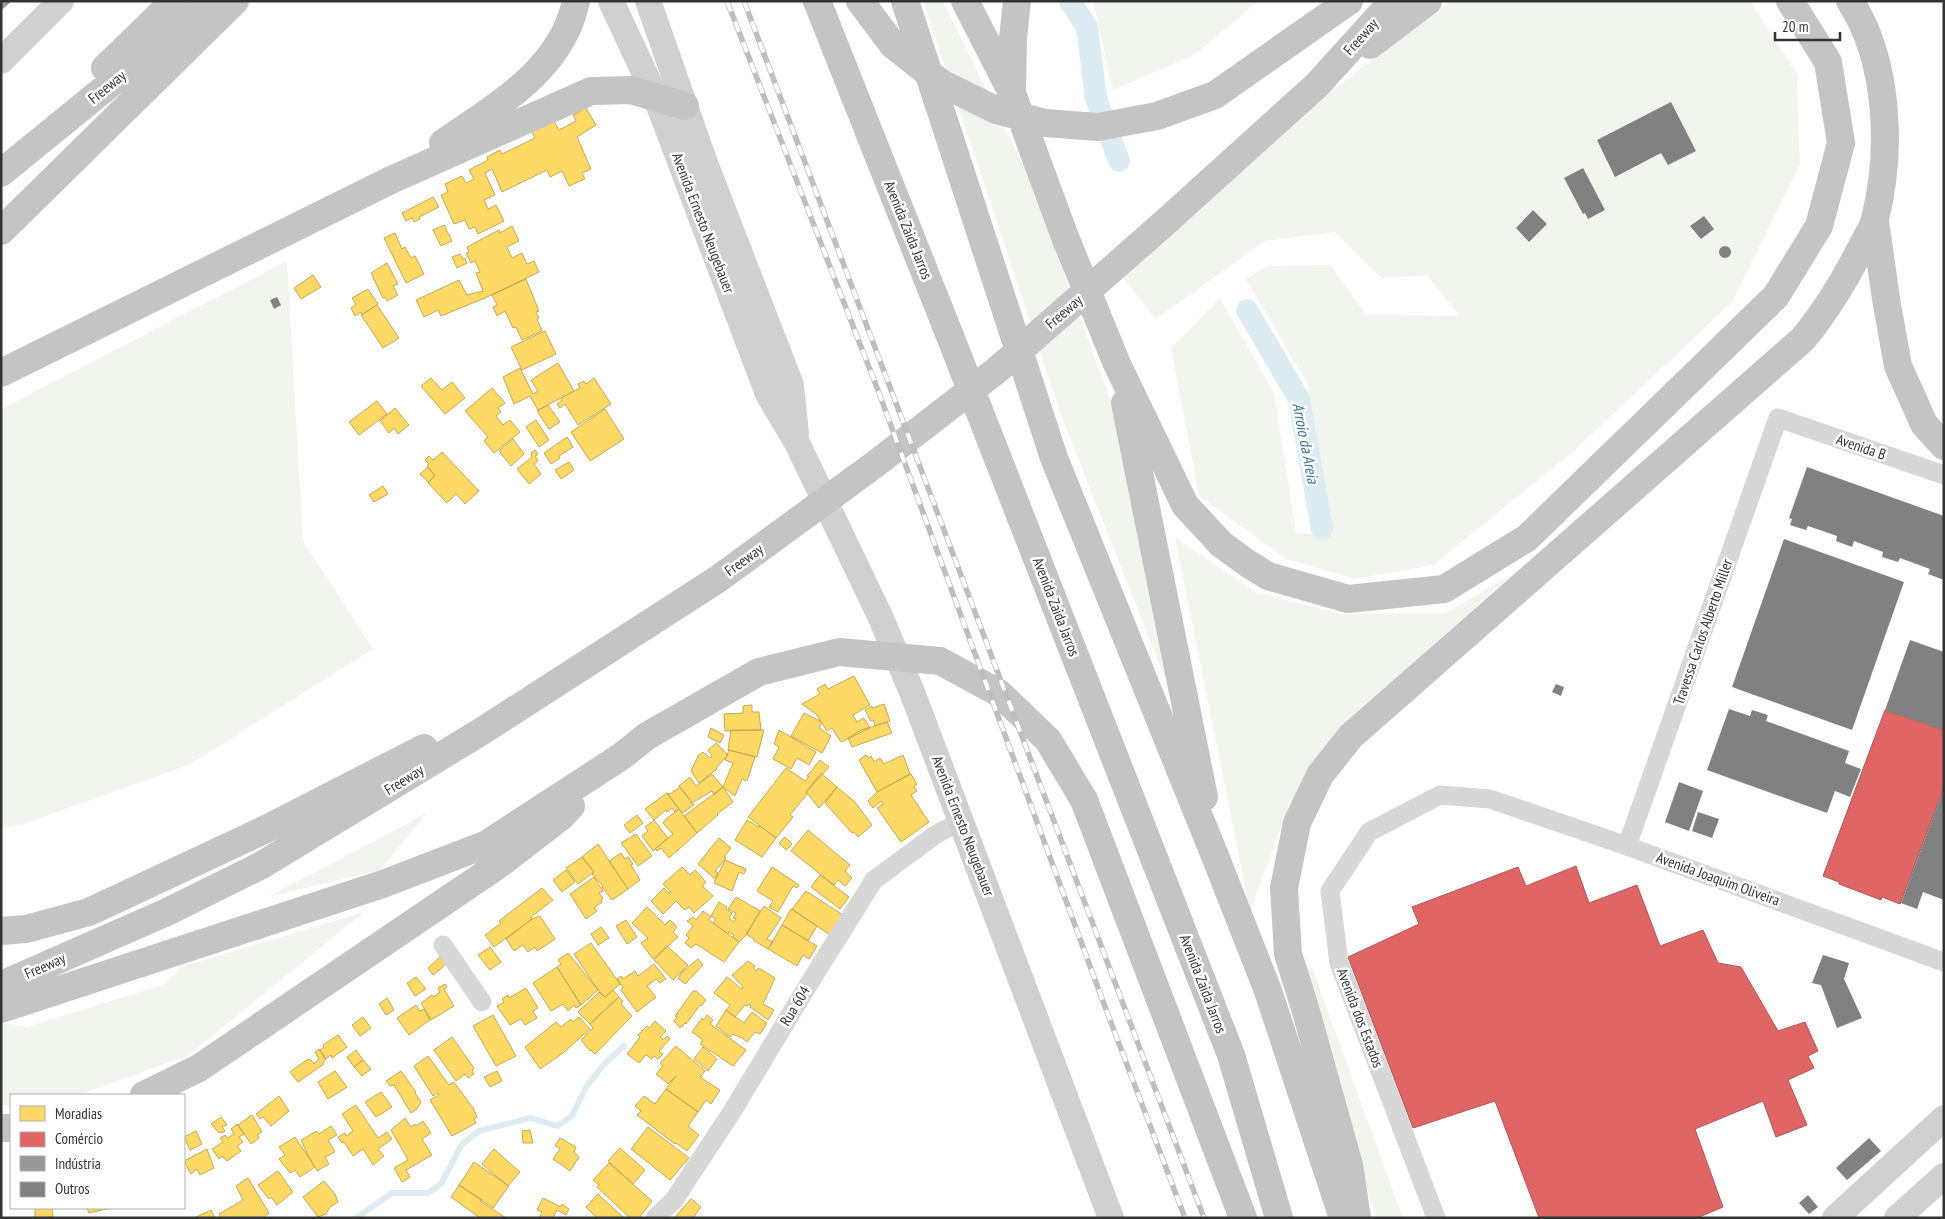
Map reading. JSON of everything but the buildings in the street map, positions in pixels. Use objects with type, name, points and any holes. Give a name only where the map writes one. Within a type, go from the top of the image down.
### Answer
[{"type":"highway","points":[[1,166],[174,1]]},
{"type":"highway","name":"Freeway","points":[[1,173],[212,1]]},
{"type":"highway","points":[[1,231],[235,1]]},
{"type":"highway","points":[[391,180],[511,96],[532,77],[547,61],[562,40],[571,22],[576,1]]},
{"type":"highway","name":"Avenida Zaida Jarros","points":[[817,1],[1231,1055],[1279,1218]]},
{"type":"highway","points":[[860,1],[893,45],[941,84],[1004,112],[1045,123],[1098,127],[1157,116],[1215,95],[1349,1]]},
{"type":"highway","points":[[905,1],[1054,458],[1268,991],[1343,1218]]},
{"type":"highway","points":[[965,1],[1012,93],[1064,237],[1117,364],[1185,505],[1221,544],[1268,576],[1348,599],[1444,589],[1527,538],[1776,296],[1819,226],[1841,143],[1828,62],[1790,1]]},
{"type":"highway","points":[[1012,93],[1013,38],[1017,1]]},
{"type":"highway","name":"Freeway","points":[[1,985],[167,912],[260,866],[479,734],[718,579],[874,465],[997,370],[1317,85],[1393,1]]},
{"type":"highway","points":[[1317,85],[1428,1]]},
{"type":"highway","points":[[1850,1],[1859,15],[1872,48],[1880,83],[1884,113],[1883,173],[1875,221],[1886,300],[1898,366],[1924,424],[1944,446]]},
{"type":"highway","points":[[1,373],[391,180],[591,91],[631,90],[685,106]]},
{"type":"highway","points":[[1357,1218],[1349,1165],[1288,954],[1284,888],[1297,822],[1320,775],[1351,736],[1803,340],[1825,312],[1844,282],[1875,221]]},
{"type":"highway","points":[[1117,364],[1217,861]]},
{"type":"highway","points":[[1,1009],[383,884],[487,844],[622,756],[647,736],[759,672],[839,652],[940,661],[999,694],[1048,740],[1084,800],[1242,1218]]},
{"type":"highway","points":[[1,931],[26,929],[89,912],[266,830],[590,661]]},
{"type":"highway","points":[[146,1094],[199,1068],[497,866],[562,816],[622,756]]},
{"type":"main road","points":[[1,61],[61,1]]},
{"type":"main road","name":"Avenida Ernesto Neugebauer","points":[[611,1],[656,98],[768,394],[797,443],[880,616],[912,692],[1111,1218]]},
{"type":"main road","name":"Avenida Ernesto Neugebauer","points":[[648,1],[685,106],[791,385],[797,443]]},
{"type":"main road","points":[[1835,1218],[1944,1118]]},
{"type":"main road","points":[[1897,1218],[1944,1176]]},
{"type":"street","name":"Avenida B","points":[[1778,418],[1944,475]]},
{"type":"street","name":"Travessa Carlos Alberto Miller","points":[[1627,846],[1778,418]]},
{"type":"street","name":"Avenida dos Estados","points":[[1436,1218],[1339,963],[1330,891],[1369,832],[1440,795],[1490,799]]},
{"type":"street","name":"Avenida Joaquim Oliveira","points":[[1490,799],[1627,846],[1944,962]]},
{"type":"street","name":"Rua 604","points":[[655,1218],[674,1200],[874,880],[935,835],[961,821]]},
{"type":"street","points":[[443,946],[482,1002]]},
{"type":"shaded area","points":[[923,1],[943,1],[1025,169],[1119,423],[1175,704],[1064,423]]},
{"type":"shaded area","points":[[1093,1],[1258,1],[1196,54],[1113,90]]},
{"type":"shaded area","points":[[1449,1],[1750,1],[1797,74],[1800,165],[1732,302],[1574,451],[1433,565],[1355,579],[1286,559],[1199,496],[1171,348],[1220,298],[1274,393],[1296,533],[1333,535],[1308,385],[1246,279],[1267,266],[1330,265],[1366,315],[1460,316],[1427,275],[1381,278],[1335,232],[1265,241],[1156,319],[1123,278],[1329,93]]},
{"type":"shaded area","points":[[287,261],[303,541],[373,649],[189,765],[21,825],[1,828],[1,409]]},
{"type":"shaded area","points":[[1175,538],[1256,592],[1343,614],[1445,613],[1511,575],[1338,730],[1288,808],[1250,911]]},
{"type":"shaded area","points":[[427,813],[380,870],[268,897]]},
{"type":"shaded area","points":[[364,912],[189,1055],[82,1094],[10,1094],[10,1105],[1,1105],[1,1025],[6,1023],[27,1027],[165,984],[180,967]]},
{"type":"shaded area","points":[[1312,968],[1403,1218],[1376,1218],[1303,970]]},
{"type":"waterway","name":"Arroio da Areia","points":[[1070,1],[1087,27],[1096,98],[1119,161]]},
{"type":"waterway","name":"Arroio da Areia","points":[[1247,310],[1299,399],[1322,529]]},
{"type":"waterway","points":[[356,1218],[392,1193],[428,1193],[441,1184],[462,1144],[479,1131],[531,1118],[557,1126],[572,1116],[586,1087],[605,1063],[624,1046]]},
{"type":"railway","points":[[727,1],[879,393],[1104,1004],[1185,1218]]},
{"type":"railway","points":[[744,1],[1204,1218]]}]
